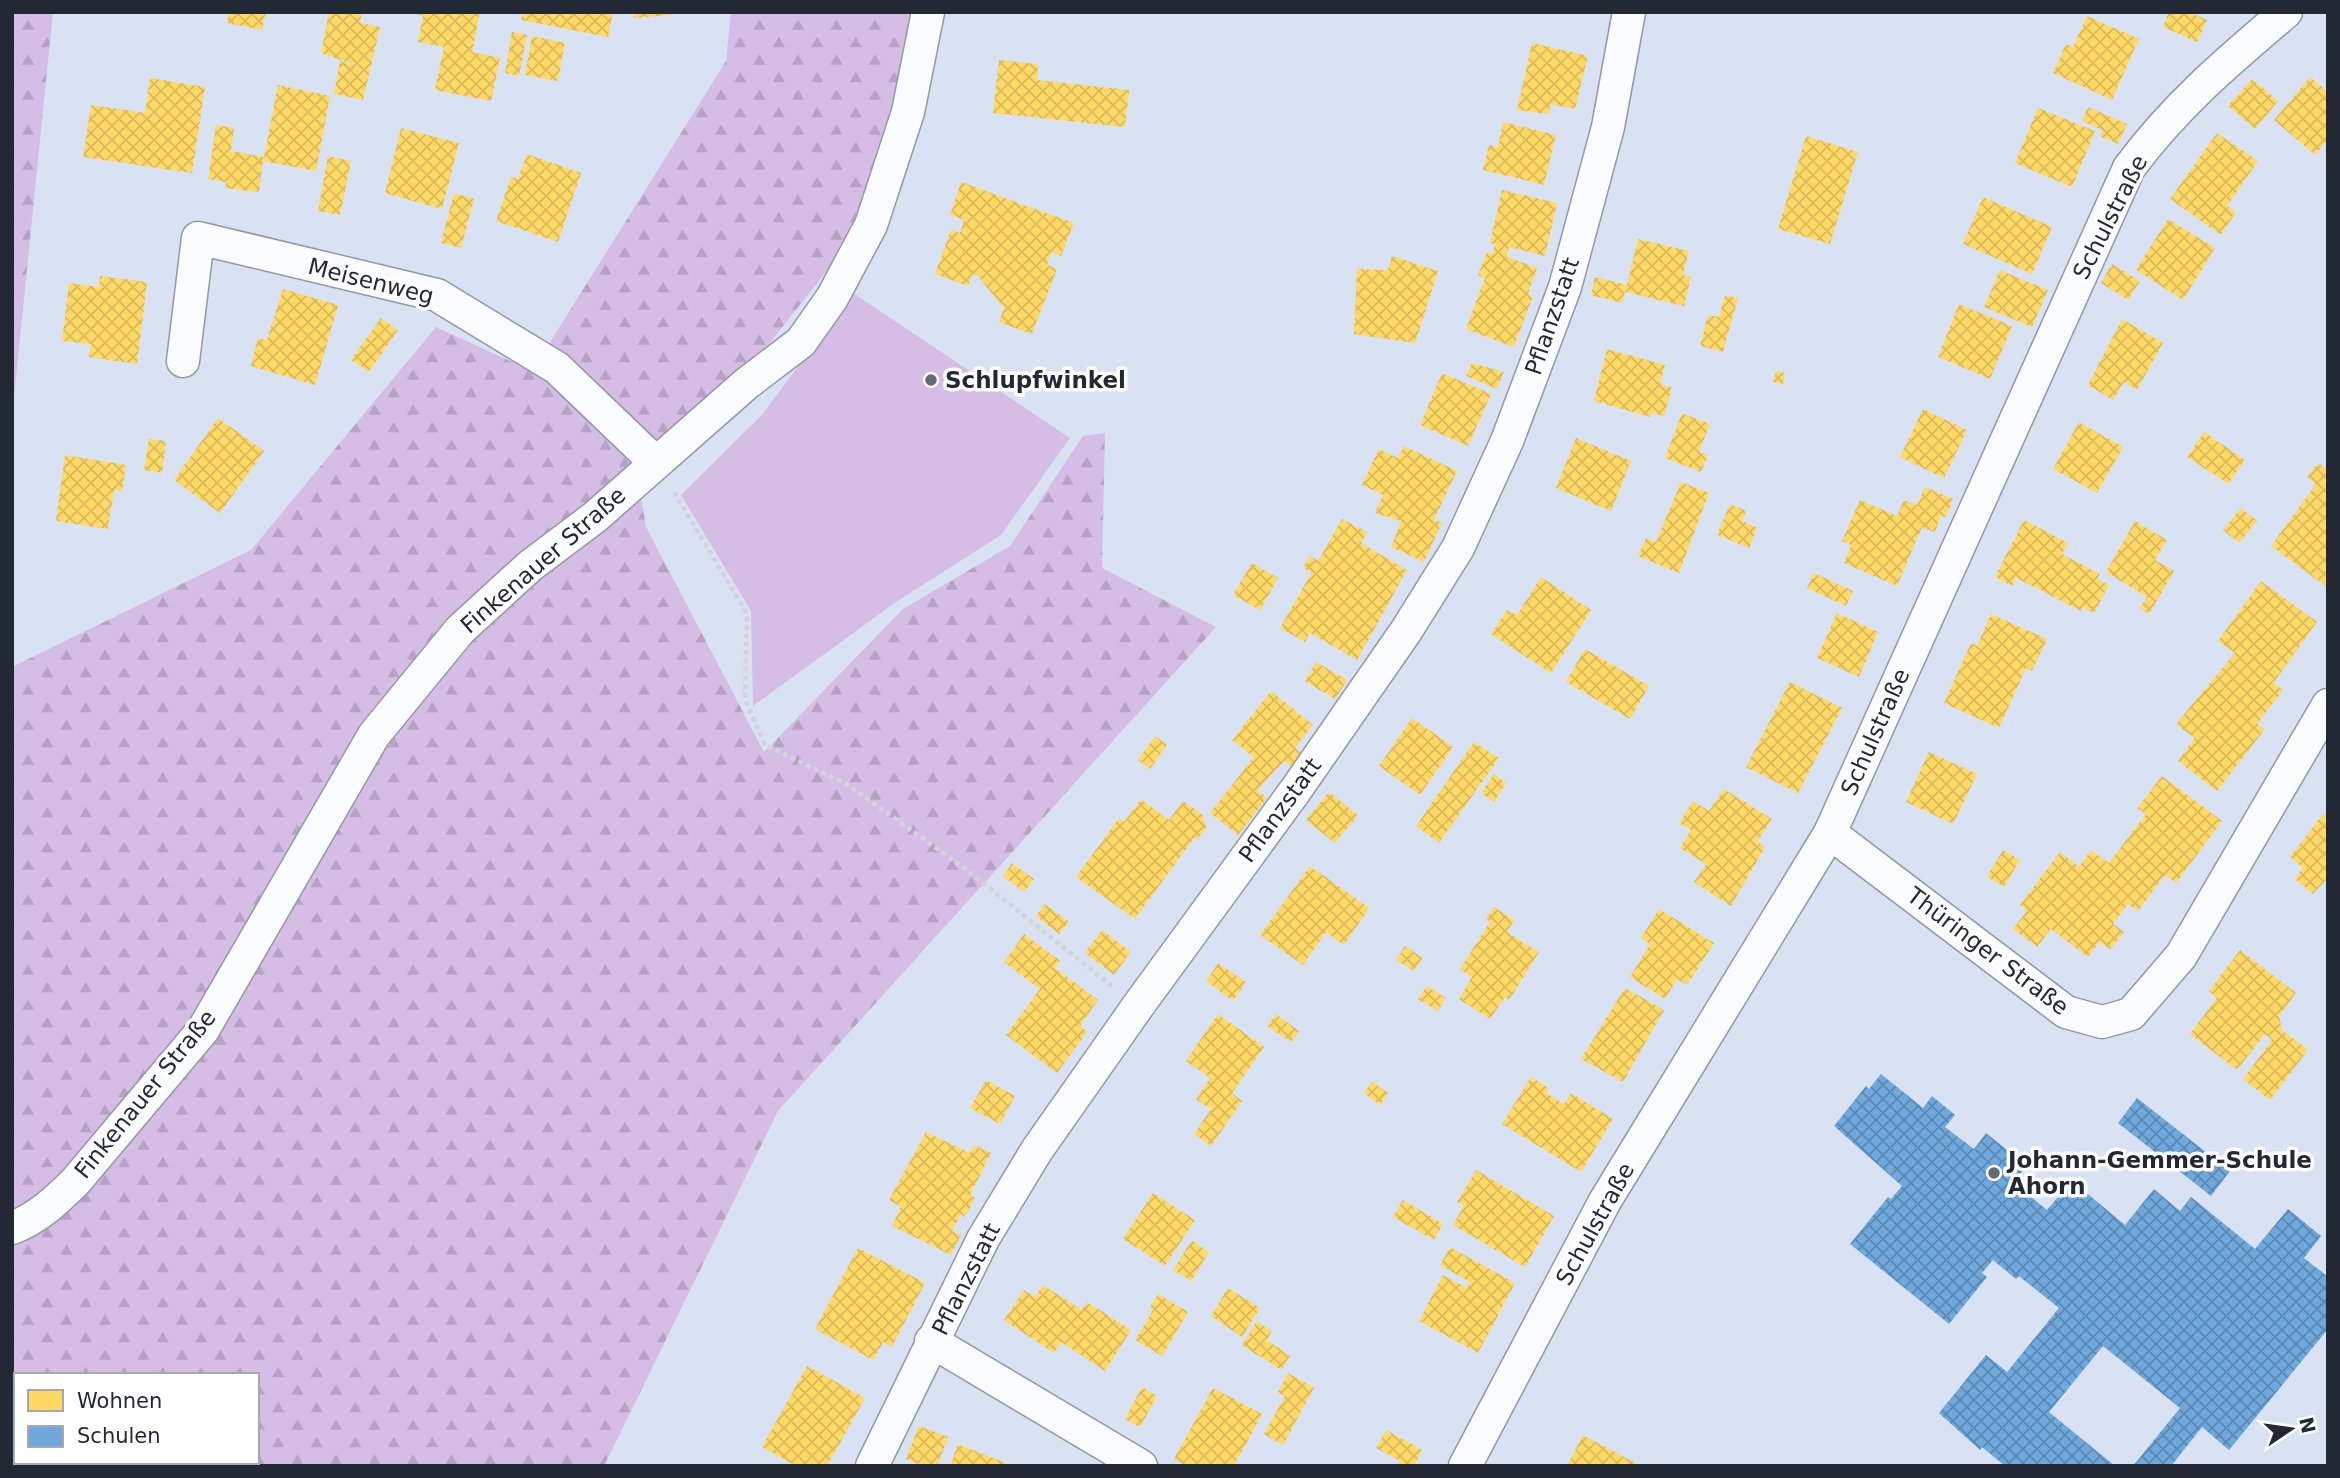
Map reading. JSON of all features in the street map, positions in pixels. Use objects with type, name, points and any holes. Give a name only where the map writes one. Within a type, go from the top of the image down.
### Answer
[{"type":"street","name":"Finkenauer Straße","points":[[12,1228],[46,1209],[76,1181],[203,1030],[374,735],[460,630],[530,566],[595,517],[746,384],[802,342],[832,298],[871,225],[908,112],[928,12]]},
{"type":"street","name":"Pflanzstatt","points":[[1141,1466],[931,1341],[983,1239],[1037,1150],[1295,791],[1406,631],[1458,548],[1507,441],[1565,287],[1608,127],[1629,12]]},
{"type":"street","name":"Schulstraße","points":[[1465,1466],[1605,1201],[1830,833],[2129,169],[2160,126],[2210,75],[2286,12]]},
{"type":"street","name":"Meisenweg","points":[[183,361],[198,238],[437,295],[557,368],[655,462]]},
{"type":"street","name":"Thüringer Straße","points":[[1830,833],[2066,1012],[2102,1022],[2131,1014],[2181,956],[2328,705]]},
{"type":"street","points":[[872,1466],[931,1341]]},
{"type":"path","points":[[655,462],[747,614],[745,699],[765,745],[848,785],[967,870],[1138,1006]]},
{"type":"green space","points":[[12,12],[53,12],[12,417]]},
{"type":"green space","points":[[731,12],[912,12],[895,104],[844,249],[735,387],[638,480],[646,527],[764,752],[903,609],[1010,546],[1083,436],[1105,433],[1102,568],[1216,627],[778,1111],[604,1466],[12,1466],[12,667],[251,550],[436,327],[532,371],[726,61]]},
{"type":"green space","points":[[853,293],[1070,438],[1001,535],[896,602],[753,706],[751,611],[681,495],[761,416]]},
{"type":"building: Wohnen","points":[[229,12],[266,12],[262,30],[227,23]]},
{"type":"building: Wohnen","points":[[329,12],[362,12],[360,23],[380,27],[363,100],[334,94],[340,61],[361,67],[321,53]]},
{"type":"building: Wohnen","points":[[412,12],[480,12],[472,52],[500,58],[491,101],[435,90],[444,47],[418,42],[423,16]]},
{"type":"building: Wohnen","points":[[523,12],[613,12],[608,37],[521,20]]},
{"type":"building: Wohnen","points":[[634,12],[671,12],[671,15],[634,18]]},
{"type":"building: Wohnen","points":[[2169,12],[2189,12],[2207,20],[2197,42],[2163,27]]},
{"type":"building: Wohnen","points":[[2087,16],[2139,39],[2112,100],[2053,73],[2066,44],[2073,47]]},
{"type":"building: Wohnen","points":[[512,32],[527,35],[519,76],[505,73]]},
{"type":"building: Wohnen","points":[[532,36],[565,43],[558,81],[525,75]]},
{"type":"building: Wohnen","points":[[1532,43],[1588,56],[1575,109],[1551,104],[1549,114],[1517,110]]},
{"type":"building: Wohnen","points":[[999,60],[1038,64],[1037,80],[1129,90],[1125,127],[993,113]]},
{"type":"building: Wohnen","points":[[2310,77],[2328,92],[2328,139],[2315,155],[2274,120]]},
{"type":"building: Wohnen","points":[[150,78],[205,87],[192,173],[83,157],[91,105],[145,113]]},
{"type":"building: Wohnen","points":[[2252,79],[2278,101],[2255,129],[2228,106]]},
{"type":"building: Wohnen","points":[[278,85],[330,96],[316,171],[263,161],[259,192],[225,188],[226,182],[208,179],[216,125],[234,128],[231,151],[264,157]]},
{"type":"building: Wohnen","points":[[2088,107],[2127,124],[2118,144],[2100,136],[2103,130],[2082,121]]},
{"type":"building: Wohnen","points":[[2038,108],[2095,131],[2072,187],[2015,163]]},
{"type":"building: Wohnen","points":[[1503,122],[1556,135],[1544,185],[1483,170],[1489,145],[1498,147]]},
{"type":"building: Wohnen","points":[[401,128],[459,143],[442,209],[385,193]]},
{"type":"building: Wohnen","points":[[2217,133],[2258,161],[2227,206],[2236,212],[2221,235],[2170,199]]},
{"type":"building: Wohnen","points":[[1806,136],[1858,152],[1830,244],[1778,229]]},
{"type":"building: Wohnen","points":[[527,154],[581,173],[558,242],[496,221],[511,177],[518,179]]},
{"type":"building: Wohnen","points":[[328,156],[351,161],[340,215],[318,211]]},
{"type":"building: Wohnen","points":[[961,182],[1074,223],[1061,256],[1051,252],[1047,265],[1057,269],[1032,334],[999,322],[1004,308],[977,275],[973,274],[968,286],[935,274],[951,230],[960,233],[964,220],[950,215]]},
{"type":"building: Wohnen","points":[[1502,190],[1557,203],[1545,256],[1509,247],[1507,257],[1537,268],[1528,294],[1533,296],[1514,347],[1466,329],[1485,278],[1478,275],[1487,252],[1493,254],[1495,244],[1490,243]]},
{"type":"building: Wohnen","points":[[454,193],[474,199],[461,248],[441,243]]},
{"type":"building: Wohnen","points":[[1983,197],[2052,227],[2032,274],[1963,244]]},
{"type":"building: Wohnen","points":[[2168,219],[2215,248],[2183,300],[2136,270]]},
{"type":"building: Wohnen","points":[[1638,239],[1689,251],[1683,275],[1691,277],[1684,306],[1625,292],[1622,303],[1591,295],[1595,277],[1627,285]]},
{"type":"building: Wohnen","points":[[1392,256],[1438,271],[1415,343],[1354,334],[1357,269],[1388,270]]},
{"type":"building: Wohnen","points":[[2112,264],[2140,281],[2128,300],[2101,283]]},
{"type":"building: Wohnen","points":[[2000,270],[2048,290],[2032,327],[1984,307]]},
{"type":"building: Wohnen","points":[[100,276],[147,282],[137,364],[89,357],[91,344],[62,341],[69,283],[99,287]]},
{"type":"building: Wohnen","points":[[283,289],[338,305],[315,385],[251,366],[258,338],[267,340]]},
{"type":"building: Wohnen","points":[[1725,295],[1738,298],[1723,352],[1700,346],[1708,315],[1719,317]]},
{"type":"building: Wohnen","points":[[1959,304],[2012,326],[1990,379],[1938,357]]},
{"type":"building: Wohnen","points":[[381,318],[398,330],[369,372],[351,360]]},
{"type":"building: Wohnen","points":[[2122,319],[2163,343],[2137,390],[2124,382],[2113,400],[2088,385]]},
{"type":"building: Wohnen","points":[[1607,349],[1665,365],[1660,384],[1672,387],[1664,416],[1652,413],[1650,417],[1594,401]]},
{"type":"building: Wohnen","points":[[1472,363],[1504,372],[1497,389],[1466,376]]},
{"type":"building: Wohnen","points":[[1776,371],[1785,373],[1783,385],[1773,382]]},
{"type":"building: Wohnen","points":[[1442,373],[1491,394],[1468,446],[1420,425]]},
{"type":"building: Wohnen","points":[[1923,409],[1967,430],[1944,478],[1900,457]]},
{"type":"building: Wohnen","points":[[1682,413],[1710,424],[1699,452],[1708,455],[1701,472],[1665,458]]},
{"type":"building: Wohnen","points":[[218,418],[264,451],[220,513],[174,480]]},
{"type":"building: Wohnen","points":[[2079,422],[2123,447],[2097,493],[2053,469]]},
{"type":"building: Wohnen","points":[[2204,432],[2245,460],[2228,484],[2187,457]]},
{"type":"building: Wohnen","points":[[1576,438],[1631,461],[1611,511],[1556,488]]},
{"type":"building: Wohnen","points":[[149,439],[166,441],[162,473],[144,470]]},
{"type":"building: Wohnen","points":[[1404,446],[1457,471],[1434,519],[1442,523],[1424,562],[1391,547],[1401,521],[1375,513],[1383,495],[1362,485],[1379,449],[1398,458]]},
{"type":"building: Wohnen","points":[[65,455],[126,465],[122,491],[114,490],[108,529],[56,521]]},
{"type":"building: Wohnen","points":[[2318,463],[2328,470],[2328,588],[2271,546],[2316,484],[2307,477]]},
{"type":"building: Wohnen","points":[[1681,482],[1709,493],[1679,573],[1638,556],[1646,538],[1656,542]]},
{"type":"building: Wohnen","points":[[1925,487],[1953,499],[1946,517],[1941,516],[1935,532],[1922,527],[1897,586],[1844,563],[1851,545],[1842,541],[1860,500],[1897,516],[1904,500],[1917,505]]},
{"type":"building: Wohnen","points":[[1730,504],[1746,511],[1742,521],[1757,528],[1749,548],[1717,535]]},
{"type":"building: Wohnen","points":[[2241,508],[2257,521],[2239,543],[2223,530]]},
{"type":"building: Wohnen","points":[[1342,519],[1367,532],[1361,543],[1407,570],[1357,660],[1310,633],[1305,642],[1280,628],[1312,572],[1303,568],[1310,556],[1318,561]]},
{"type":"building: Wohnen","points":[[2024,520],[2068,543],[2062,554],[2100,574],[2097,579],[2109,585],[2094,613],[2082,607],[2081,611],[2016,578],[2012,586],[1995,577]]},
{"type":"building: Wohnen","points":[[2135,521],[2167,540],[2155,560],[2174,571],[2149,614],[2140,608],[2147,597],[2106,572]]},
{"type":"building: Wohnen","points":[[1252,563],[1278,578],[1260,610],[1233,595]]},
{"type":"building: Wohnen","points":[[1814,573],[1853,591],[1846,606],[1807,588]]},
{"type":"building: Wohnen","points":[[1541,577],[1591,610],[1551,673],[1491,634],[1507,610],[1517,615]]},
{"type":"building: Wohnen","points":[[2261,581],[2317,622],[2274,682],[2265,676],[2283,690],[2257,724],[2265,729],[2217,791],[2178,761],[2195,738],[2176,724],[2235,653],[2218,641]]},
{"type":"building: Wohnen","points":[[1837,613],[1878,632],[1859,677],[1817,658]]},
{"type":"building: Wohnen","points":[[1991,614],[2047,639],[2032,671],[2026,668],[1999,728],[1944,703],[1971,643],[1977,646]]},
{"type":"building: Wohnen","points":[[1585,649],[1649,686],[1630,719],[1566,682]]},
{"type":"building: Wohnen","points":[[1316,662],[1347,680],[1335,699],[1305,681]]},
{"type":"building: Wohnen","points":[[1790,682],[1842,708],[1798,793],[1746,767]]},
{"type":"building: Wohnen","points":[[1271,691],[1313,725],[1295,748],[1302,754],[1292,767],[1284,761],[1257,790],[1267,798],[1238,835],[1210,813],[1254,757],[1232,740]]},
{"type":"building: Wohnen","points":[[1412,718],[1453,747],[1420,795],[1379,766]]},
{"type":"building: Wohnen","points":[[1155,736],[1167,745],[1150,769],[1138,760]]},
{"type":"building: Wohnen","points":[[1474,742],[1499,758],[1439,843],[1416,826]]},
{"type":"building: Wohnen","points":[[1929,752],[1977,774],[1953,824],[1906,802]]},
{"type":"building: Wohnen","points":[[1494,774],[1506,783],[1494,802],[1481,793]]},
{"type":"building: Wohnen","points":[[2162,776],[2222,821],[2176,883],[2165,875],[2138,911],[2128,904],[2113,924],[2124,932],[2110,950],[2100,941],[2088,957],[2051,929],[2037,947],[2013,929],[2027,911],[2020,905],[2060,852],[2079,867],[2091,850],[2109,863],[2146,814],[2137,808]]},
{"type":"building: Wohnen","points":[[1724,789],[1772,819],[1757,842],[1765,847],[1731,906],[1694,882],[1706,864],[1680,848],[1691,830],[1679,823],[1693,801],[1709,811]]},
{"type":"building: Wohnen","points":[[1329,792],[1358,815],[1335,843],[1306,820]]},
{"type":"building: Wohnen","points":[[1141,799],[1169,820],[1183,801],[1203,815],[1206,828],[1197,840],[1194,838],[1135,919],[1076,877],[1119,818],[1124,822]]},
{"type":"building: Wohnen","points":[[2323,814],[2328,818],[2328,878],[2313,894],[2295,879],[2303,868],[2290,857]]},
{"type":"building: Wohnen","points":[[2003,850],[2020,860],[2004,887],[1987,877]]},
{"type":"building: Wohnen","points":[[1012,863],[1034,879],[1024,892],[1003,876]]},
{"type":"building: Wohnen","points":[[1310,866],[1369,908],[1344,945],[1326,932],[1303,965],[1260,935]]},
{"type":"building: Wohnen","points":[[1045,904],[1069,922],[1059,934],[1036,916]]},
{"type":"building: Wohnen","points":[[1494,907],[1514,920],[1507,932],[1539,952],[1509,1000],[1505,997],[1490,1019],[1459,999],[1472,977],[1460,969],[1490,922],[1486,919]]},
{"type":"building: Wohnen","points":[[1659,909],[1714,943],[1687,985],[1677,979],[1665,999],[1630,977],[1650,944],[1641,938]]},
{"type":"building: Wohnen","points":[[1102,930],[1131,952],[1114,975],[1085,953]]},
{"type":"building: Wohnen","points":[[1024,934],[1060,961],[1055,968],[1098,1000],[1080,1026],[1087,1032],[1057,1073],[1006,1035],[1040,989],[1004,962]]},
{"type":"building: Wohnen","points":[[1405,946],[1423,958],[1414,971],[1396,960]]},
{"type":"building: Wohnen","points":[[2240,950],[2296,993],[2279,1016],[2282,1030],[2308,1050],[2270,1100],[2243,1079],[2272,1040],[2265,1034],[2237,1070],[2190,1034],[2217,998],[2209,991]]},
{"type":"building: Wohnen","points":[[1218,963],[1246,982],[1233,1001],[1206,981]]},
{"type":"building: Wohnen","points":[[1427,986],[1446,998],[1438,1011],[1418,999]]},
{"type":"building: Wohnen","points":[[1625,988],[1664,1010],[1623,1082],[1581,1059]]},
{"type":"building: Wohnen","points":[[1218,1014],[1264,1047],[1232,1093],[1242,1101],[1211,1146],[1194,1134],[1211,1109],[1196,1099],[1210,1078],[1186,1061]]},
{"type":"building: Wohnen","points":[[1276,1014],[1299,1031],[1291,1042],[1267,1026]]},
{"type":"building: Wohnen","points":[[1531,1077],[1549,1088],[1546,1093],[1564,1104],[1571,1093],[1613,1119],[1581,1172],[1502,1124]]},
{"type":"building: Wohnen","points":[[986,1080],[1015,1096],[1000,1124],[970,1108]]},
{"type":"building: Wohnen","points":[[1372,1081],[1388,1093],[1380,1105],[1364,1093]]},
{"type":"building: Wohnen","points":[[926,1132],[970,1153],[974,1145],[991,1153],[970,1195],[975,1198],[965,1217],[961,1214],[952,1231],[961,1235],[951,1255],[892,1226],[901,1207],[889,1200]]},
{"type":"building: Wohnen","points":[[1476,1170],[1554,1216],[1525,1267],[1453,1225],[1464,1206],[1457,1202]]},
{"type":"building: Wohnen","points":[[1153,1193],[1195,1220],[1165,1266],[1123,1239]]},
{"type":"building: Wohnen","points":[[1403,1200],[1443,1224],[1434,1240],[1393,1217]]},
{"type":"building: Wohnen","points":[[1192,1240],[1209,1252],[1191,1281],[1173,1270]]},
{"type":"building: Wohnen","points":[[1450,1247],[1515,1283],[1478,1353],[1419,1321],[1443,1275],[1467,1288],[1470,1282],[1440,1265]]},
{"type":"building: Wohnen","points":[[858,1248],[925,1283],[892,1347],[883,1342],[873,1360],[815,1329]]},
{"type":"building: Wohnen","points":[[1043,1285],[1082,1310],[1087,1302],[1131,1330],[1105,1371],[1061,1342],[1054,1353],[1004,1320],[1024,1290],[1035,1297]]},
{"type":"building: Wohnen","points":[[1228,1288],[1260,1308],[1242,1337],[1211,1316]]},
{"type":"building: Wohnen","points":[[1158,1294],[1188,1312],[1162,1356],[1135,1340],[1153,1310],[1150,1307]]},
{"type":"building: Wohnen","points":[[1257,1321],[1272,1331],[1267,1340],[1290,1356],[1281,1370],[1242,1345]]},
{"type":"building: Wohnen","points":[[807,1366],[865,1398],[827,1466],[796,1466],[762,1447]]},
{"type":"building: Wohnen","points":[[1288,1373],[1314,1388],[1283,1445],[1264,1434],[1285,1396],[1278,1392]]},
{"type":"building: Wohnen","points":[[1142,1387],[1157,1396],[1140,1427],[1125,1419]]},
{"type":"building: Wohnen","points":[[1213,1388],[1262,1414],[1234,1466],[1187,1466],[1174,1459]]},
{"type":"building: Wohnen","points":[[919,1426],[948,1437],[937,1466],[923,1466],[906,1459]]},
{"type":"building: Wohnen","points":[[1386,1430],[1422,1450],[1414,1466],[1397,1466],[1400,1461],[1376,1448]]},
{"type":"building: Wohnen","points":[[1583,1435],[1641,1466],[1567,1466]]},
{"type":"building: Wohnen","points":[[958,1444],[1013,1466],[950,1466]]},
{"type":"building: Schulen","points":[[1881,1074],[1923,1108],[1932,1096],[1955,1115],[1945,1127],[1974,1149],[1986,1133],[2027,1166],[2013,1182],[2047,1210],[2072,1181],[2125,1225],[2154,1189],[2180,1211],[2191,1197],[2255,1249],[2288,1209],[2321,1236],[2304,1258],[2328,1277],[2328,1329],[2229,1450],[2202,1427],[2171,1466],[2133,1466],[2180,1408],[2103,1346],[2049,1412],[2115,1466],[2005,1466],[1982,1447],[1980,1450],[1939,1413],[1986,1355],[2007,1372],[2059,1308],[2019,1276],[2016,1279],[1993,1260],[1982,1273],[1987,1277],[1949,1324],[1850,1244],[1888,1197],[1891,1199],[1902,1186],[1834,1126],[1866,1086],[1869,1089]]},
{"type":"building: Schulen","points":[[2137,1098],[2230,1171],[2211,1196],[2118,1123]]},
{"type":"place","name":"Schlupfwinkel","points":[[931,380]]},
{"type":"place","name":"Johann-Gemmer-Schule Ahorn","points":[[1994,1173]]}]
